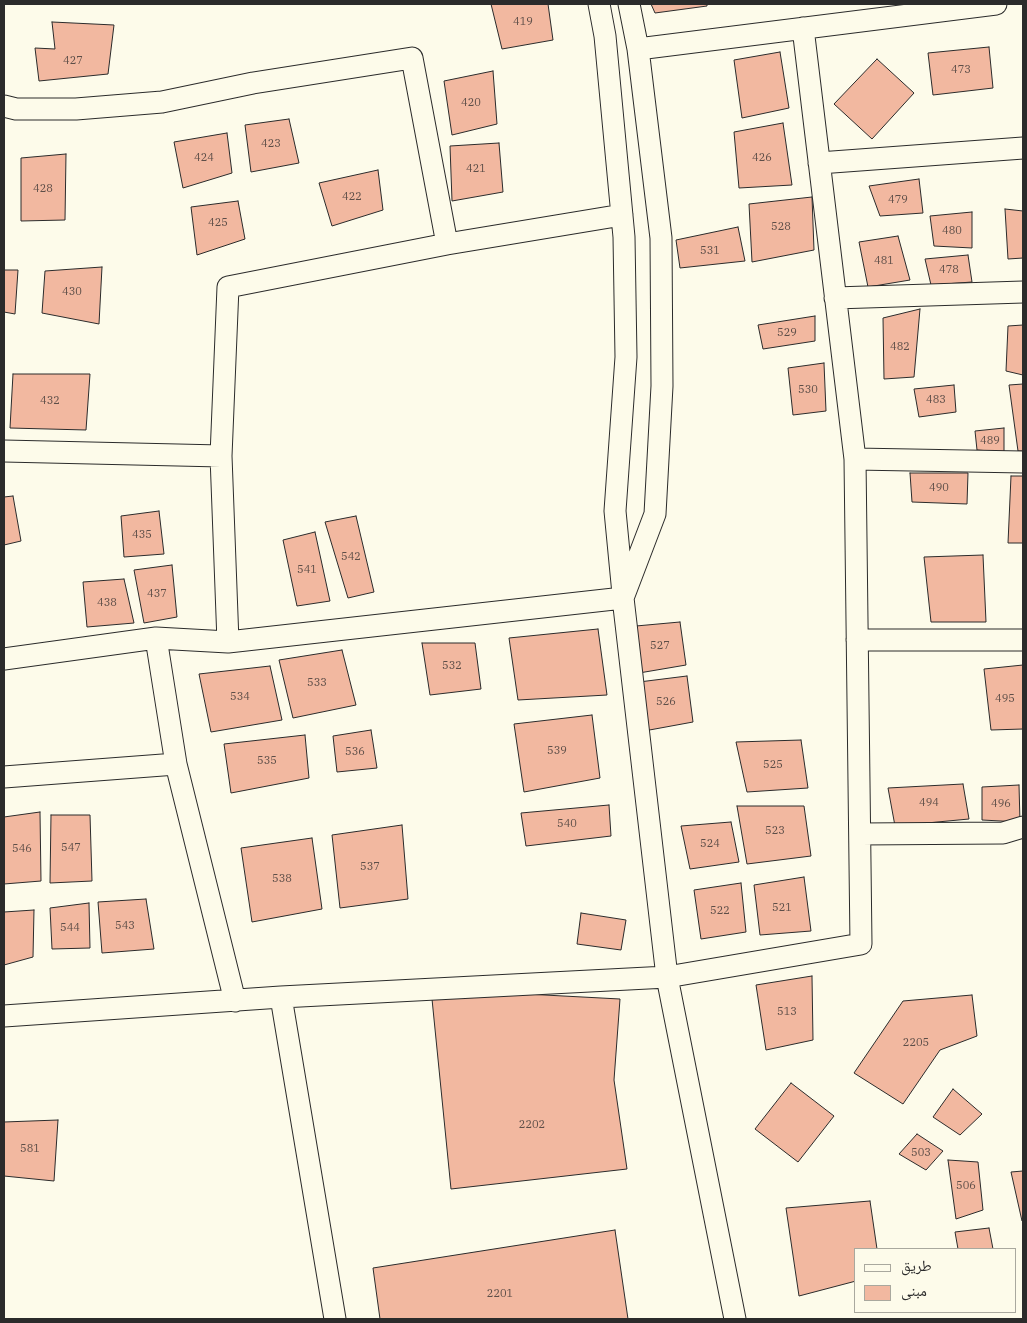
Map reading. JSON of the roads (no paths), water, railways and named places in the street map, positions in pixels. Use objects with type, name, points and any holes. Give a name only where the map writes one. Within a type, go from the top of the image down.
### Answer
[{"type":"street","points":[[599,4],[605,36],[622,215],[626,357],[615,511],[623,598],[667,977],[735,1319]]},
{"type":"street","points":[[623,598],[655,514],[662,386],[661,238],[638,49],[629,4]]},
{"type":"street","points":[[638,49],[996,4]]},
{"type":"street","points":[[4,1016],[236,1002],[280,997],[667,977],[861,944],[855,458],[803,28]]},
{"type":"street","points":[[4,106],[16,109],[76,110],[162,102],[253,83],[412,58],[448,244]]},
{"type":"street","points":[[819,162],[1023,148]]},
{"type":"street","points":[[228,642],[221,456],[228,286],[448,244],[622,215]]},
{"type":"street","points":[[835,298],[1023,292]]},
{"type":"street","points":[[4,450],[221,456]]},
{"type":"street","points":[[855,458],[1023,462]]},
{"type":"street","points":[[4,659],[156,638],[228,642],[623,598]]},
{"type":"street","points":[[156,638],[176,764],[236,1002]]},
{"type":"street","points":[[857,640],[1023,640]]},
{"type":"street","points":[[4,777],[176,764]]},
{"type":"street","points":[[860,834],[1003,833],[1023,827]]},
{"type":"street","points":[[280,997],[335,1319]]}]
